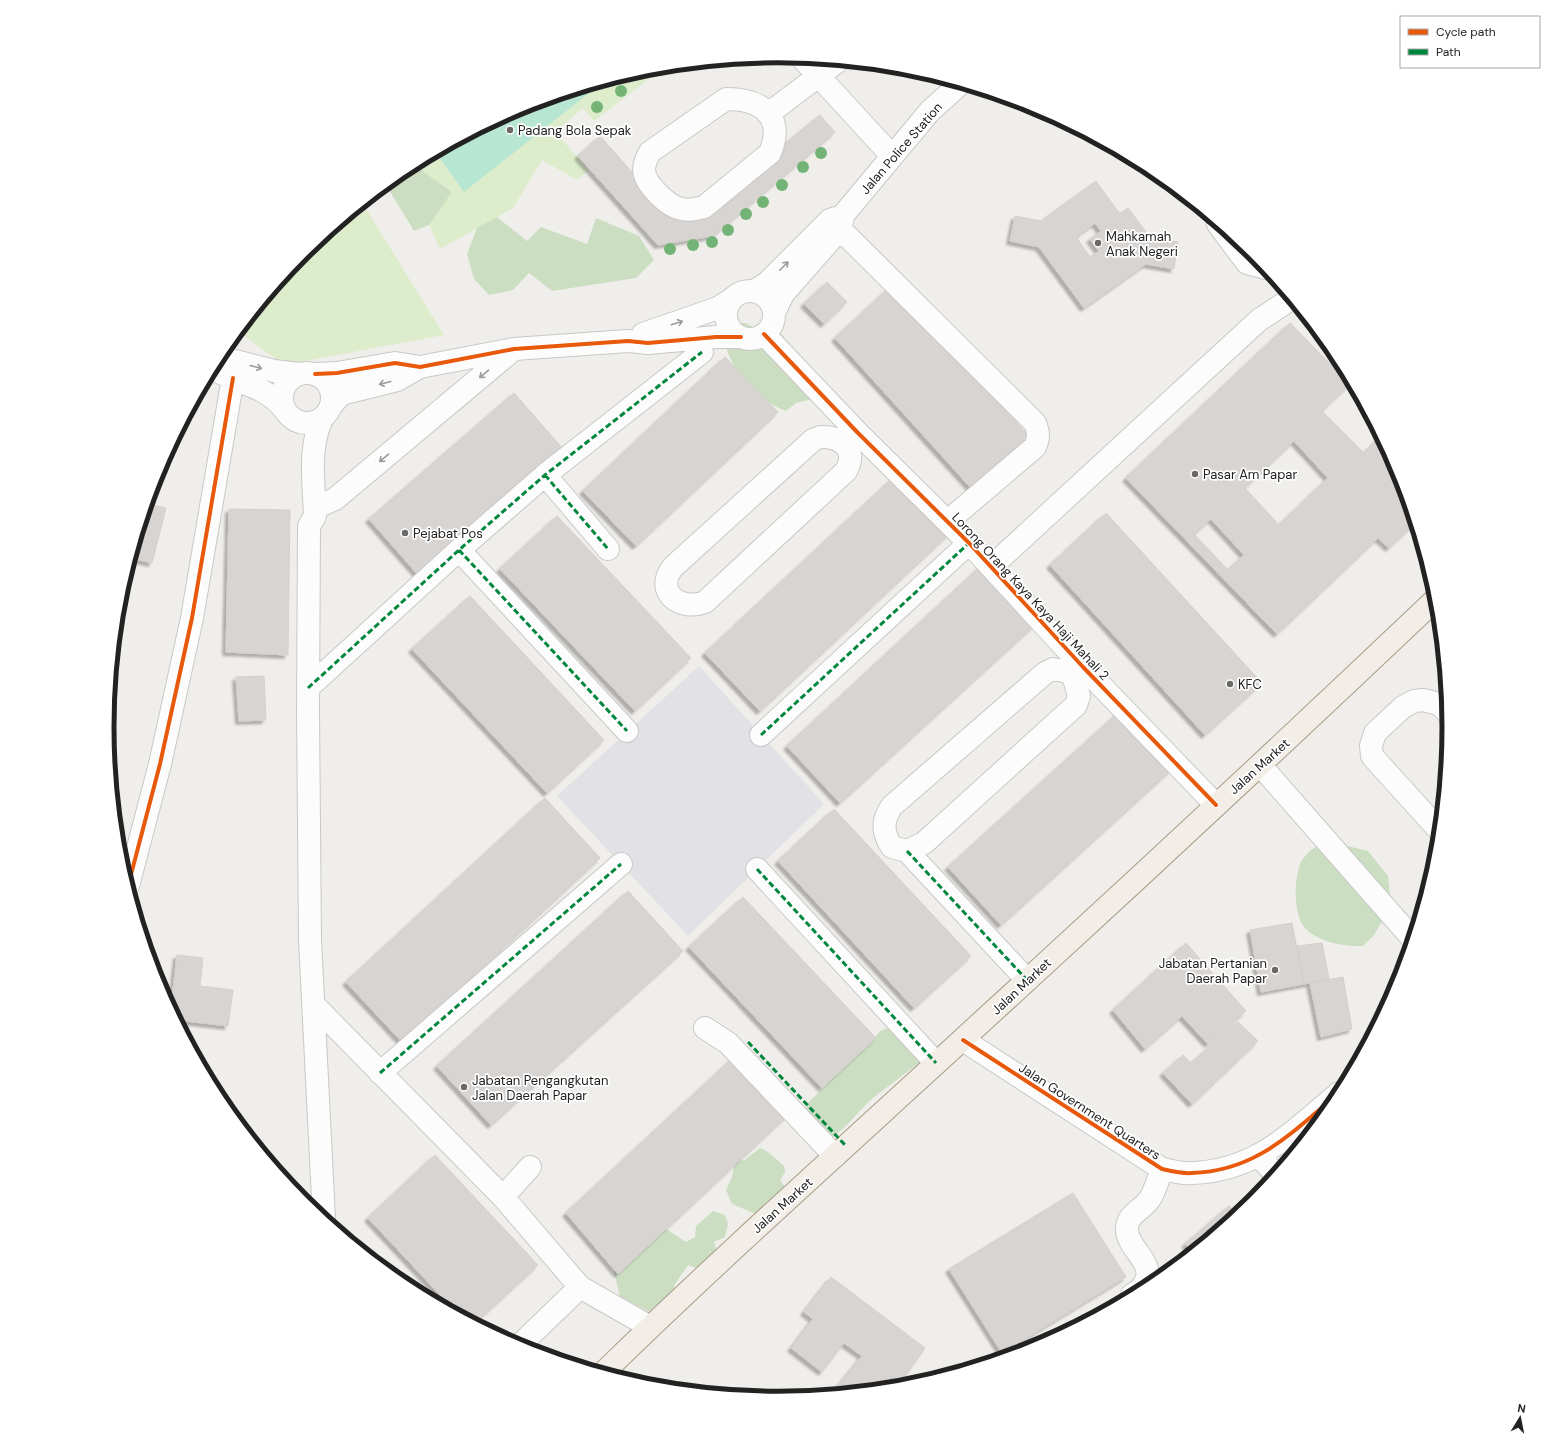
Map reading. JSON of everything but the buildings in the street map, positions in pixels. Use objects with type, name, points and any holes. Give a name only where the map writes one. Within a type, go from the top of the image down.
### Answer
[{"type":"main road","name":"Jalan Market","points":[[608,1368],[650,1327],[936,1063],[963,1040],[1026,980],[1216,805],[1261,766],[1430,605]]},
{"type":"street","points":[[807,64],[892,156]]},
{"type":"street","points":[[768,114],[833,65]]},
{"type":"street","name":"Jalan Police Station","points":[[774,313],[783,294],[842,222],[892,156],[930,111],[956,88]]},
{"type":"street","points":[[726,99],[740,99],[758,104],[768,114],[776,128],[775,140],[770,153],[704,207],[693,210],[680,209],[666,202],[648,182],[644,171],[645,160],[650,152],[726,99]]},
{"type":"street","name":"Jalan Police Station","points":[[754,291],[767,283],[830,220],[842,222]]},
{"type":"street","points":[[842,222],[1029,418],[1039,434],[1035,447],[948,521]]},
{"type":"street","points":[[1231,242],[1247,263],[1256,265]]},
{"type":"street","points":[[218,371],[267,392],[296,421],[314,423],[326,413],[341,394],[397,380],[420,367],[514,349],[628,341],[648,343],[716,337],[757,338],[770,328],[774,313],[768,298],[761,293],[745,291],[718,308],[628,341]]},
{"type":"street","points":[[732,299],[728,305],[726,320],[734,333],[741,337]]},
{"type":"street","points":[[991,567],[1259,320],[1287,301]]},
{"type":"street","name":"Lorong Orang Kaya Kaya Haji Mahali 2","points":[[764,334],[850,438],[948,521],[991,567],[1078,671],[1216,805]]},
{"type":"street","points":[[420,367],[395,363],[291,377],[282,392],[282,401],[296,430],[299,446],[302,516],[312,517],[335,499],[514,349]]},
{"type":"street","points":[[308,688],[459,550],[545,475],[702,352]]},
{"type":"street","points":[[226,359],[274,371],[307,374],[328,383],[333,398],[316,431],[313,446],[308,688],[308,821],[313,1004],[324,1211]]},
{"type":"street","points":[[131,874],[160,764],[192,618],[233,378]]},
{"type":"street","points":[[828,437],[850,438],[850,464],[846,471],[705,602],[689,606],[683,605],[672,596],[666,581],[668,574],[674,567],[813,440],[828,437]]},
{"type":"street","points":[[545,475],[608,549]]},
{"type":"street","points":[[761,734],[968,543]]},
{"type":"street","points":[[459,550],[627,731]]},
{"type":"street","points":[[906,851],[924,843],[1076,705],[1079,696],[1078,671],[1053,669],[1045,673],[892,806],[885,816],[884,834],[892,847],[906,851],[1026,980]]},
{"type":"street","points":[[1434,825],[1372,756],[1371,746],[1375,733],[1403,707],[1414,701],[1423,700],[1442,706]]},
{"type":"street","points":[[1261,766],[1409,934]]},
{"type":"street","points":[[380,1073],[621,864]]},
{"type":"street","points":[[757,869],[936,1063]]},
{"type":"street","points":[[313,1004],[503,1197],[580,1287],[650,1327]]},
{"type":"street","points":[[705,1028],[728,1043],[841,1151]]},
{"type":"street","name":"Jalan Government Quarters","points":[[963,1040],[1162,1169],[1190,1173],[1220,1171],[1242,1164],[1259,1156],[1278,1143],[1322,1107]]},
{"type":"street","points":[[748,1042],[841,1151]]},
{"type":"street","points":[[1259,1156],[1272,1171]]},
{"type":"street","points":[[503,1197],[530,1167]]},
{"type":"street","points":[[1146,1279],[1147,1268],[1131,1242],[1127,1233],[1127,1224],[1131,1216],[1149,1200],[1162,1169]]},
{"type":"street","points":[[525,1340],[580,1287]]},
{"type":"green space","points":[[655,75],[594,121],[583,108],[555,132],[589,170],[577,180],[542,160],[513,208],[440,249],[429,225],[452,192],[424,172],[421,167],[446,152],[484,131],[524,114],[565,98],[606,86]]},
{"type":"green space","name":"Padang Bola Sepak","points":[[593,90],[464,192],[439,157],[484,131],[565,98]]},
{"type":"green space","points":[[421,167],[424,172],[452,192],[429,225],[414,231],[389,189]]},
{"type":"green space","points":[[365,207],[444,335],[284,365],[243,335],[279,289],[308,257]]},
{"type":"green space","points":[[497,217],[527,241],[541,227],[587,244],[596,218],[639,236],[654,260],[636,278],[552,291],[529,273],[513,290],[489,295],[474,279],[467,254],[477,228]]},
{"type":"green space","points":[[733,323],[746,323],[764,334],[781,333],[819,388],[809,400],[796,403],[786,411],[762,398],[742,380],[722,338],[726,329]]},
{"type":"green space","points":[[1331,842],[1368,851],[1388,876],[1391,906],[1374,935],[1363,946],[1348,946],[1324,940],[1310,932],[1300,921],[1296,904],[1296,885],[1301,862],[1311,850]]},
{"type":"green space","points":[[890,1027],[923,1053],[920,1062],[869,1101],[846,1126],[828,1141],[806,1113],[807,1104],[827,1084],[823,1074],[860,1048],[869,1045],[880,1031]]},
{"type":"green space","points":[[760,1148],[784,1166],[785,1172],[780,1181],[786,1187],[756,1214],[732,1204],[726,1190],[732,1177],[735,1162],[745,1160]]},
{"type":"green space","points":[[713,1211],[725,1215],[728,1224],[725,1237],[714,1242],[717,1251],[696,1268],[688,1265],[675,1284],[673,1294],[650,1312],[620,1297],[613,1267],[662,1226],[686,1242],[695,1237],[696,1226]]},
{"type":"shaded area","points":[[699,666],[824,804],[688,936],[557,796]]},
{"type":"marked path","points":[[308,688],[459,550],[545,475],[702,352]]},
{"type":"marked path","points":[[545,475],[608,549]]},
{"type":"marked path","points":[[761,735],[969,543]]},
{"type":"marked path","points":[[459,550],[627,731]]},
{"type":"marked path","points":[[907,851],[1027,980]]},
{"type":"marked path","points":[[380,1073],[621,864]]},
{"type":"marked path","points":[[757,869],[936,1063]]},
{"type":"marked path","points":[[748,1042],[846,1146]]},
{"type":"cycle path","points":[[764,334],[857,432],[969,543],[1083,667],[1216,805]]},
{"type":"cycle path","points":[[315,374],[337,373],[395,363],[420,367],[514,349],[628,341],[648,343],[716,337],[741,337]]},
{"type":"cycle path","points":[[131,874],[160,764],[192,618],[233,378]]},
{"type":"cycle path","points":[[963,1040],[1162,1169],[1180,1173],[1215,1171],[1236,1165],[1255,1157],[1289,1135],[1321,1108]]},
{"type":"place","name":"Padang Bola Sepak","points":[[510,130]]},
{"type":"place","name":"Mahkamah Anak Negeri","points":[[1098,243]]},
{"type":"place","name":"Pasar Am Papar","points":[[1195,474]]},
{"type":"place","name":"Pejabat Pos","points":[[405,533]]},
{"type":"place","name":"KFC","points":[[1230,684]]},
{"type":"place","name":"Jabatan Pertanian Daerah Papar","points":[[1275,970]]},
{"type":"place","name":"Jabatan Pengangkutan Jalan Daerah Papar","points":[[464,1087]]}]
